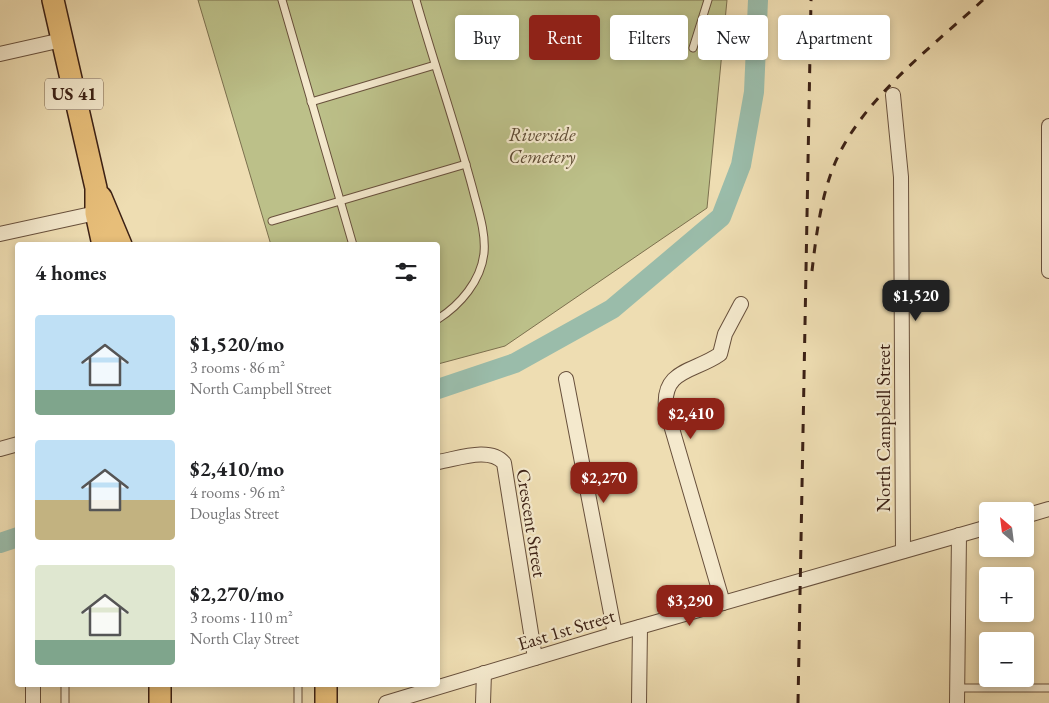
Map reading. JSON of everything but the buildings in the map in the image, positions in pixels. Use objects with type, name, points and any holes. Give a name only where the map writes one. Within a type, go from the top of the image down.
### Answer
[{"type":"main road","name":"US 41","points":[[53,0],[96,188],[96,213],[102,242]]},
{"type":"main road","name":"US 41","points":[[96,188],[107,207],[120,242]]},
{"type":"main road","points":[[160,687],[160,703]]},
{"type":"main road","points":[[326,687],[326,703]]},
{"type":"street","points":[[0,54],[62,40]]},
{"type":"street","name":"North Campbell Street","points":[[894,96],[901,177],[903,551]]},
{"type":"street","points":[[1049,126],[1047,144],[1049,271]]},
{"type":"street","points":[[0,234],[96,213]]},
{"type":"street","points":[[723,603],[666,408],[665,394],[668,385],[675,378],[720,354],[725,334],[741,304]]},
{"type":"street","points":[[566,378],[615,634]]},
{"type":"street","points":[[0,448],[15,445]]},
{"type":"street","name":"Crescent Street","points":[[440,462],[489,454],[499,458],[504,463],[535,658]]},
{"type":"street","points":[[1034,513],[1049,509]]},
{"type":"street","name":"East 1st Street","points":[[440,684],[979,529]]},
{"type":"street","points":[[957,703],[959,535]]},
{"type":"street","points":[[639,703],[640,626]]},
{"type":"street","points":[[483,703],[484,673]]},
{"type":"street","points":[[33,703],[34,687]]},
{"type":"street","name":"East 1st Street","points":[[386,703],[429,687]]},
{"type":"lane","points":[[416,0],[466,164],[483,230],[484,253],[479,274],[454,309],[440,318]]},
{"type":"lane","points":[[693,48],[708,0]]},
{"type":"lane","points":[[285,1],[311,102],[352,242]]},
{"type":"lane","points":[[311,102],[435,65]]},
{"type":"lane","points":[[272,221],[466,164]]},
{"type":"lane","points":[[65,687],[65,703]]},
{"type":"lane","points":[[298,687],[298,703]]},
{"type":"lane","points":[[957,688],[1049,688]]},
{"type":"green space","name":"Riverside Cemetery","points":[[198,0],[727,0],[726,15],[698,15],[698,60],[721,60],[707,208],[505,346],[440,363],[440,242],[270,242]]},
{"type":"waterway","points":[[440,388],[515,363],[612,309],[721,217],[741,165],[754,92],[758,0]]},
{"type":"waterway","points":[[0,543],[15,538]]},
{"type":"railway","points":[[798,703],[811,0]]},
{"type":"railway","points":[[812,271],[817,230],[826,189],[835,163],[847,140],[862,117],[900,75],[983,0]]}]
